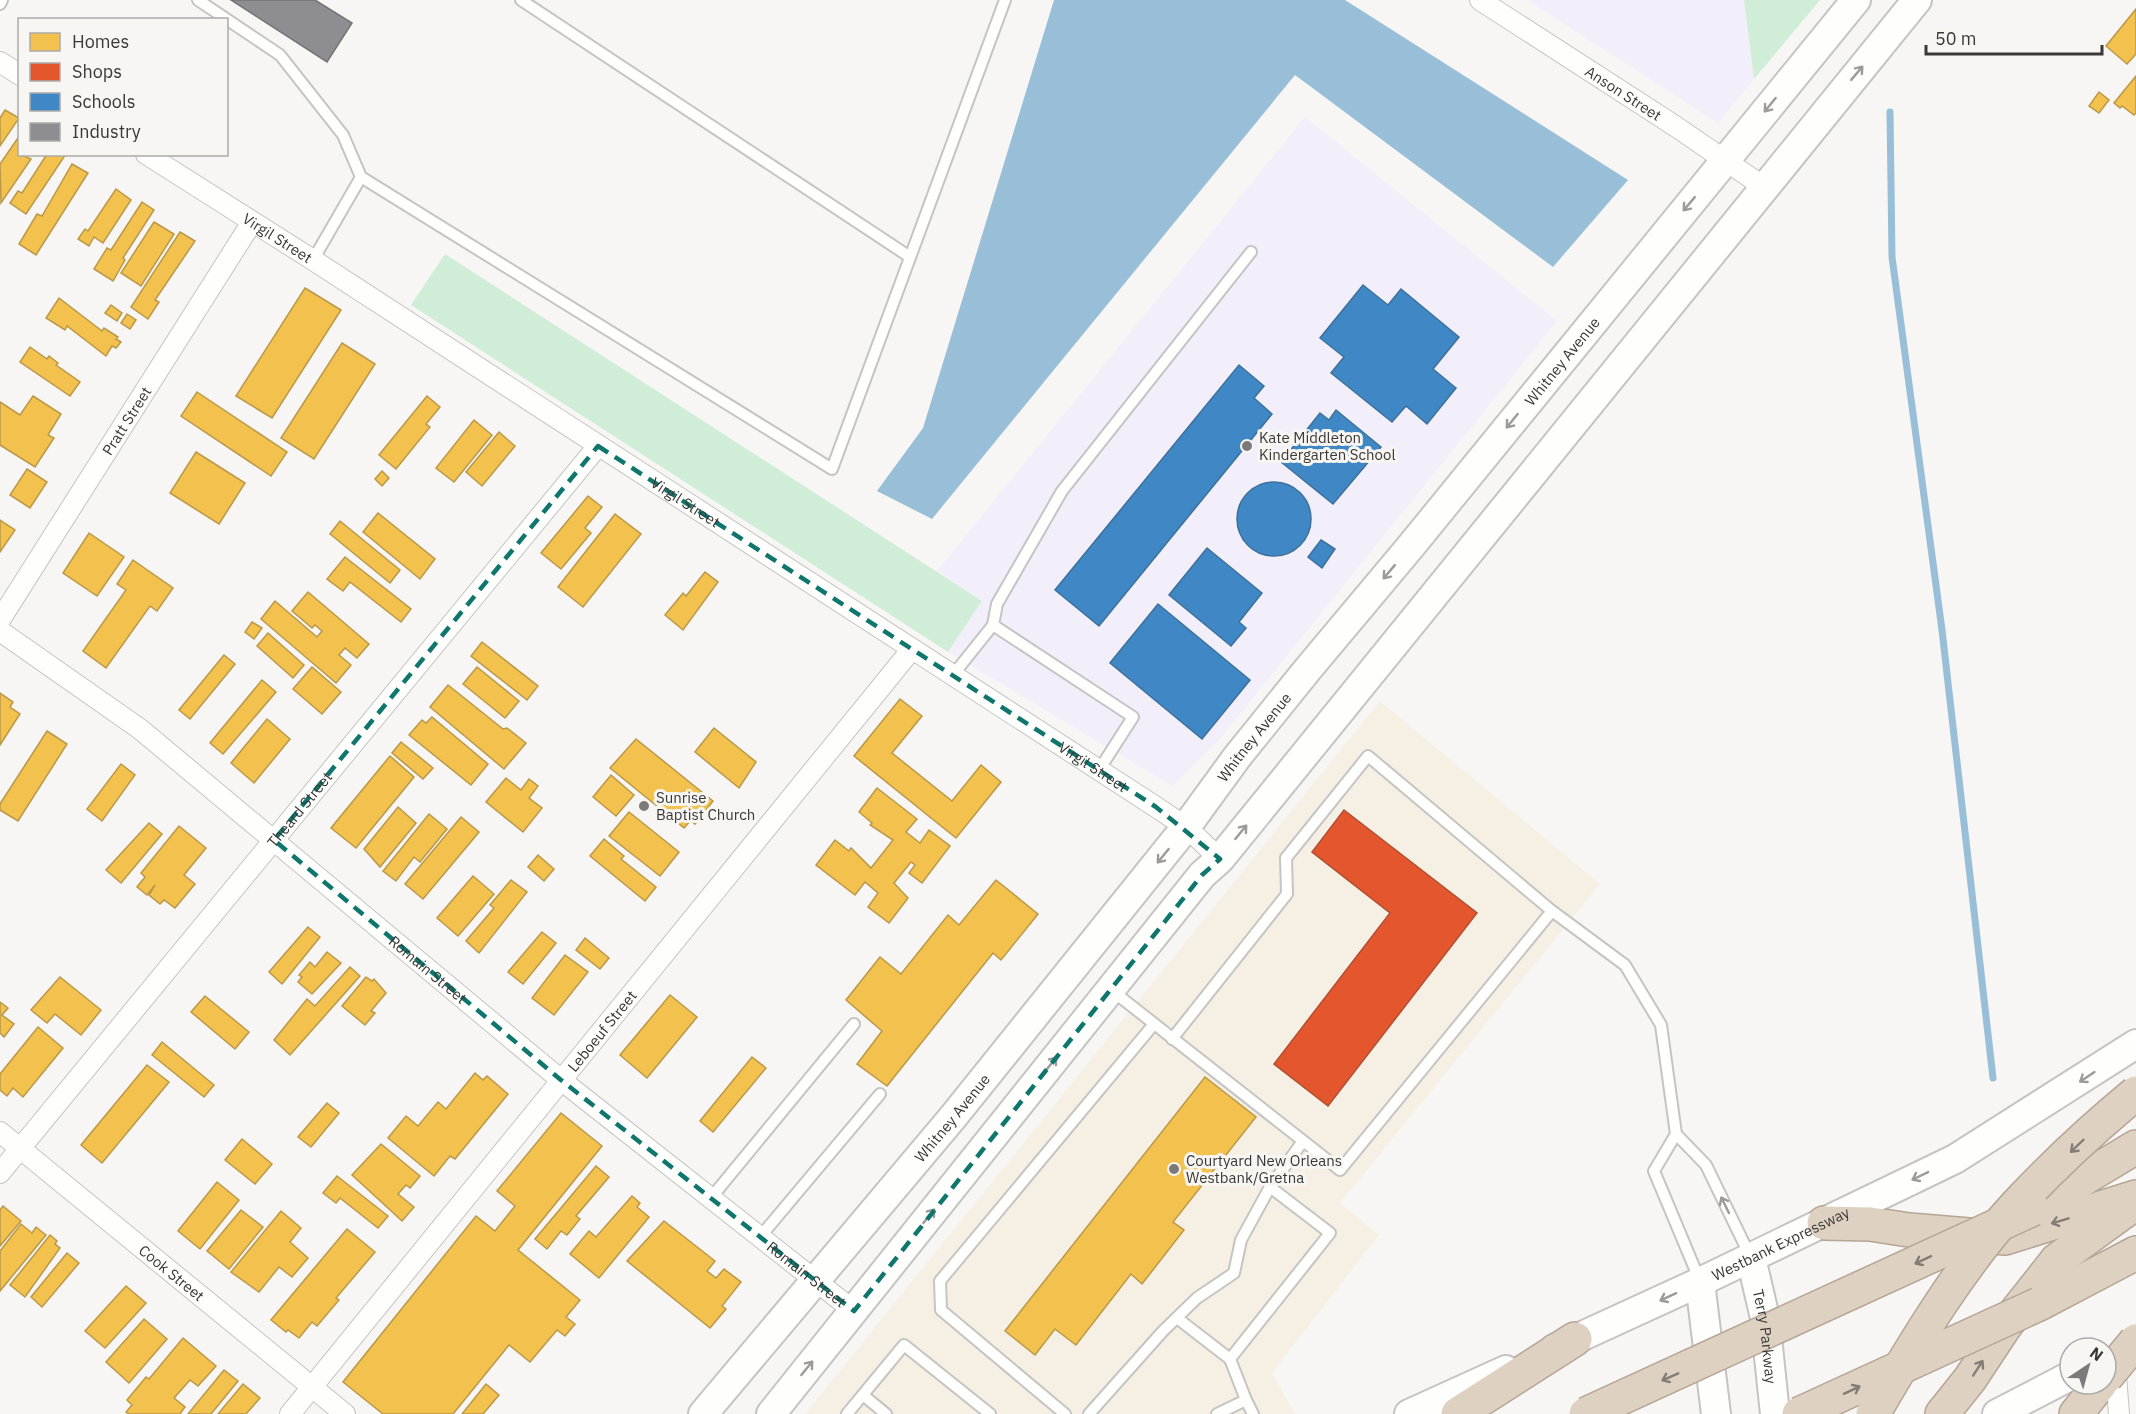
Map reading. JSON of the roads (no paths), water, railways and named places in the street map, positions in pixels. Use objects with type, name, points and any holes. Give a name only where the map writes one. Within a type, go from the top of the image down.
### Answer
[{"type":"highway","points":[[1873,1414],[1915,1343],[1961,1276],[2021,1200],[2136,1093]]},
{"type":"highway","points":[[1586,1414],[2033,1209],[2136,1147]]},
{"type":"highway","points":[[1824,1223],[1870,1224],[1909,1230],[2005,1238],[2136,1197]]},
{"type":"highway","points":[[1942,1414],[1970,1379],[2005,1326],[2057,1260],[2136,1202]]},
{"type":"highway","points":[[1799,1414],[2039,1304],[2136,1253]]},
{"type":"highway","points":[[1458,1414],[1575,1339]]},
{"type":"highway","points":[[2076,1414],[2090,1396]]},
{"type":"street","name":"Anson Street","points":[[1480,0],[1726,159],[1764,187]]},
{"type":"street","name":"Whitney Avenue","points":[[703,1414],[953,1117],[1186,827],[1265,721],[1856,0]]},
{"type":"street","points":[[771,1414],[1202,875],[1220,859],[1917,0]]},
{"type":"street","points":[[0,62],[18,74]]},
{"type":"street","name":"Virgil Street","points":[[149,156],[314,260],[1186,827],[1220,859]]},
{"type":"street","name":"Pratt Street","points":[[0,620],[252,222]]},
{"type":"street","name":"Theard Street","points":[[0,1173],[598,446]]},
{"type":"street","name":"Romain Street","points":[[0,631],[140,729],[561,1080],[854,1311]]},
{"type":"street","name":"Leboeuf Street","points":[[290,1414],[912,649]]},
{"type":"street","name":"Westbank Expressway","points":[[1410,1414],[1700,1282],[1955,1159],[2136,1044]]},
{"type":"street","name":"Cook Street","points":[[0,1132],[345,1414]]},
{"type":"street","name":"Terry Parkway","points":[[1751,1258],[1765,1318],[1775,1414]]},
{"type":"street","points":[[1700,1282],[1716,1414]]},
{"type":"street","points":[[2119,1414],[2120,1353]]},
{"type":"street","points":[[1997,1414],[2058,1382]]},
{"type":"lane","points":[[0,4],[2,0]]},
{"type":"lane","points":[[198,0],[225,18]]},
{"type":"lane","points":[[521,0],[910,257]]},
{"type":"lane","points":[[228,20],[280,55],[343,135],[361,177],[832,469],[1005,0]]},
{"type":"lane","points":[[314,260],[361,177]]},
{"type":"lane","points":[[953,675],[993,625],[997,604],[1062,491],[1251,252]]},
{"type":"lane","points":[[993,625],[1133,717],[1099,770]]},
{"type":"lane","points":[[1172,1039],[1287,894],[1286,858],[1368,756],[1552,911],[1625,965],[1661,1025],[1676,1134],[1706,1165],[1751,1258]]},
{"type":"lane","points":[[1110,989],[1340,1170],[1552,911]]},
{"type":"lane","points":[[711,1198],[854,1024]]},
{"type":"lane","points":[[1065,1414],[941,1310],[940,1281],[1154,1024]]},
{"type":"lane","points":[[760,1237],[880,1094]]},
{"type":"lane","points":[[1676,1134],[1654,1171],[1700,1282]]},
{"type":"lane","points":[[1089,1414],[1197,1298],[1234,1273],[1241,1240],[1270,1187],[1303,1141]]},
{"type":"lane","points":[[1230,1359],[1330,1233],[1270,1187]]},
{"type":"lane","points":[[1177,1318],[1230,1359],[1253,1414]]},
{"type":"lane","points":[[847,1414],[904,1345],[990,1414]]},
{"type":"lane","points":[[863,1395],[886,1414]]},
{"type":"lane","points":[[1216,1414],[1246,1400]]},
{"type":"water","points":[[1054,0],[1345,0],[1628,180],[1553,267],[1295,75],[932,519],[877,491],[923,428]]},
{"type":"waterway","points":[[1890,112],[1892,257],[1942,630],[1993,1078]]},
{"type":"place","name":"Kate Middleton Kindergarten School","points":[[1247,446]]},
{"type":"place","name":"Sunrise Baptist Church","points":[[644,806]]},
{"type":"place","name":"Courtyard New Orleans Westbank/Gretna","points":[[1174,1169]]}]
